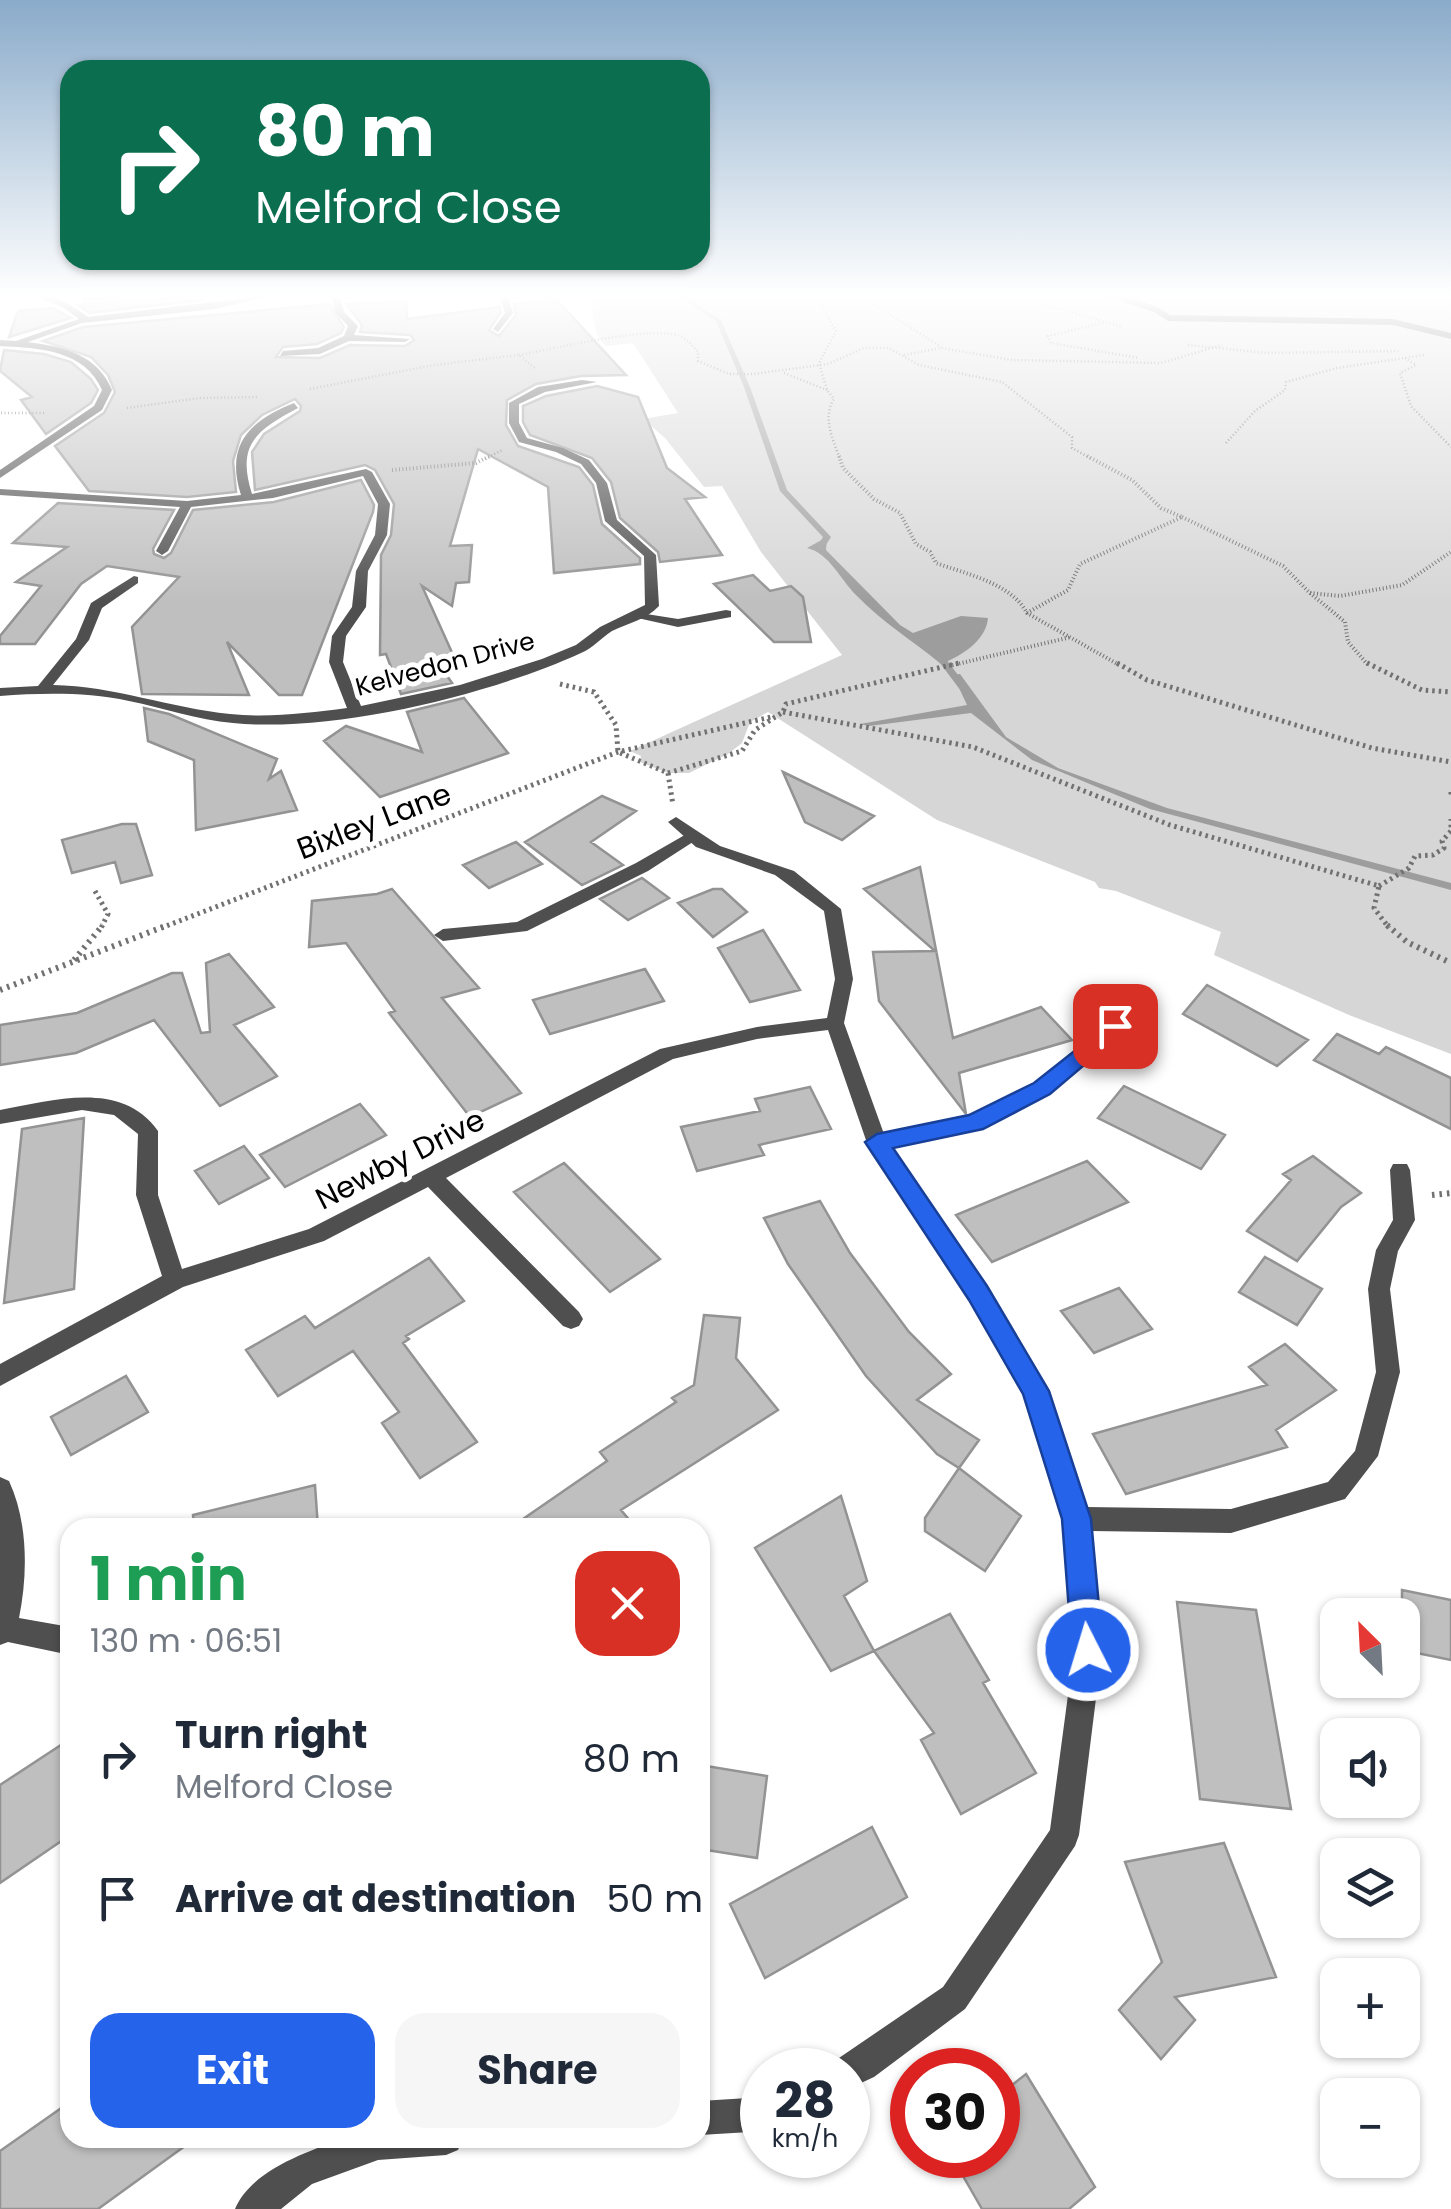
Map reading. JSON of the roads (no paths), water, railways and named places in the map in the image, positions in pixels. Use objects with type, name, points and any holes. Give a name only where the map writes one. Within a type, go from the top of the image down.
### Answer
[{"type":"street","points":[[0,475],[98,408],[103,397]]},
{"type":"street","points":[[522,397],[514,403],[514,423],[523,440],[592,465],[607,492],[610,521],[650,555],[652,606],[640,617]]},
{"type":"street","points":[[248,500],[237,471],[240,452],[262,422],[294,406]]},
{"type":"street","points":[[0,492],[187,504],[248,500],[366,472],[384,504],[381,535],[362,571],[359,606],[339,636],[336,662],[356,711]]},
{"type":"street","points":[[162,551],[187,504]]},
{"type":"street","points":[[43,688],[82,640],[96,606],[134,580]]},
{"type":"street","points":[[640,617],[678,623],[726,614]]},
{"type":"street","name":"Kelvedon Drive","points":[[0,692],[43,688],[114,694],[183,712],[246,720],[356,711],[528,669],[584,646],[607,629],[640,617]]},
{"type":"street","points":[[676,822],[720,855],[780,871],[832,909],[844,979],[836,1023],[877,1142],[978,1293],[1036,1391],[1076,1519],[1088,1650],[1064,1835],[954,1998],[870,2057]]},
{"type":"street","points":[[443,935],[521,926],[642,866],[690,836]]},
{"type":"street","points":[[877,1142],[975,1123],[1042,1088],[1115,1026],[1108,1013],[1088,995]]},
{"type":"street","name":"Newby Drive","points":[[0,1376],[176,1280],[316,1236],[667,1054],[757,1033],[836,1023]]},
{"type":"street","points":[[0,1117],[82,1103],[120,1109],[148,1131],[147,1195],[176,1280]]},
{"type":"street","points":[[1076,1519],[1231,1521],[1336,1491],[1366,1456],[1388,1372],[1379,1289],[1387,1250],[1404,1220],[1400,1170]]},
{"type":"street","points":[[432,1177],[572,1319]]},
{"type":"street","points":[[0,1489],[10,1512],[8,1592],[2,1630],[60,1639]]},
{"type":"street","points":[[710,2117],[740,2116]]},
{"type":"street","points":[[253,2209],[302,2171],[362,2148]]},
{"type":"waterway","points":[[751,397],[784,491],[827,537],[820,548],[823,552]]},
{"type":"waterway","points":[[937,653],[964,689]]}]
